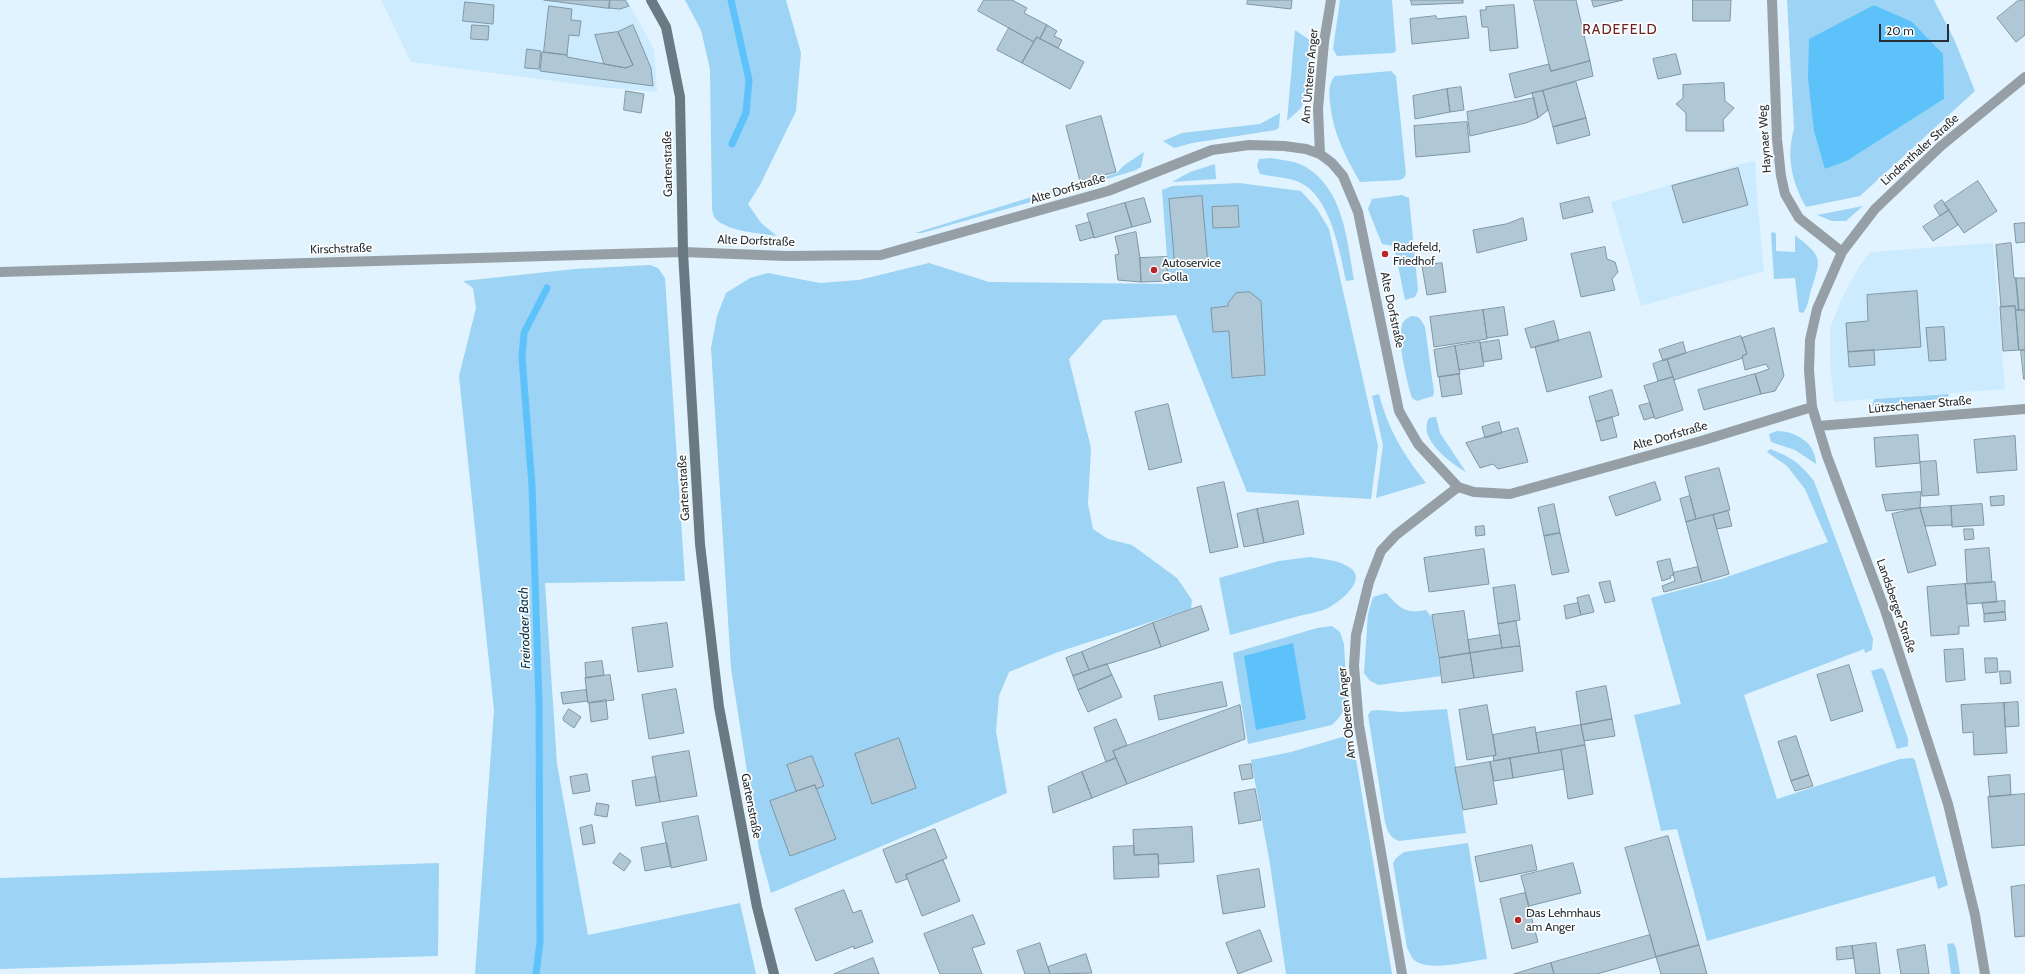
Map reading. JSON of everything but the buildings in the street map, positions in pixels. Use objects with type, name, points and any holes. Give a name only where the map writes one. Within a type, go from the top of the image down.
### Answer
[{"type":"main road","name":"Gartenstraße","points":[[651,0],[666,27],[680,97],[683,252],[700,544],[719,706],[757,907],[774,974]]},
{"type":"street","name":"Am Unteren Anger","points":[[1320,154],[1318,110],[1324,42],[1331,0]]},
{"type":"street","name":"Haynaer Weg","points":[[1772,0],[1777,139],[1781,176],[1785,194],[1799,218],[1842,252]]},
{"type":"street","name":"Lindenthaler Straße","points":[[1842,252],[1875,209],[1886,198],[1941,146],[2025,77]]},
{"type":"street","name":"Alte Dorfstraße","points":[[683,252],[786,256],[881,255],[1108,191],[1212,150],[1249,145],[1284,146],[1320,154],[1332,163],[1343,176],[1358,212],[1399,411],[1418,444],[1458,487],[1474,492],[1510,494],[1701,441],[1812,407]]},
{"type":"street","name":"Kirschstraße","points":[[0,272],[683,252]]},
{"type":"street","name":"Landsberger Straße","points":[[1842,252],[1817,309],[1810,340],[1809,370],[1812,407],[1827,456],[1885,610],[1948,804],[1974,908],[1985,974]]},
{"type":"street","name":"Lützschenaer Straße","points":[[1818,426],[2025,409]]},
{"type":"street","name":"Am Oberen Anger","points":[[1402,974],[1359,725],[1354,666],[1356,635],[1369,582],[1381,551],[1396,535],[1458,487]]},
{"type":"shaded area","points":[[381,0],[627,0],[654,49],[657,92],[599,87],[411,62]]},
{"type":"shaded area","points":[[685,0],[786,0],[801,53],[796,111],[760,185],[748,204],[761,223],[777,236],[736,229],[720,223],[715,218],[712,211],[710,69],[701,30]]},
{"type":"shaded area","points":[[1340,0],[1392,0],[1396,51],[1393,53],[1337,56],[1333,49]]},
{"type":"shaded area","points":[[1787,0],[1934,0],[1954,39],[1975,91],[1860,196],[1806,207],[1797,188],[1792,169],[1791,149],[1794,129]],"holes":[[[1874,5],[1911,21],[1944,99],[1847,161],[1825,169]]]},
{"type":"shaded area","points":[[1874,5],[1911,21],[1943,54],[1944,99],[1847,161],[1825,169],[1814,131],[1808,78],[1809,39]]},
{"type":"shaded area","points":[[1295,30],[1311,41],[1304,101],[1301,108],[1287,121]]},
{"type":"shaded area","points":[[1391,71],[1396,76],[1406,174],[1404,178],[1400,180],[1360,182],[1349,163],[1337,134],[1330,103],[1330,86],[1335,76]]},
{"type":"shaded area","points":[[1280,113],[1279,127],[1276,130],[1192,143],[1174,148],[1163,141],[1182,133],[1260,124]]},
{"type":"shaded area","points":[[1144,152],[1141,167],[1136,170],[1045,198],[922,233],[915,233],[1064,187],[1117,173],[1123,166]]},
{"type":"shaded area","points":[[1271,158],[1293,162],[1306,167],[1319,177],[1329,189],[1342,218],[1354,280],[1346,281],[1337,240],[1326,211],[1319,199],[1310,189],[1299,182],[1260,174],[1257,166],[1259,159]]},
{"type":"shaded area","points":[[1755,161],[1764,271],[1641,306],[1611,202]]},
{"type":"shaded area","points":[[1215,164],[1216,179],[1172,182],[1190,172]]},
{"type":"shaded area","points":[[1239,183],[1301,191],[1317,209],[1329,229],[1378,446],[1371,499],[1247,492],[1176,315],[1103,320],[1069,359],[1091,448],[1088,504],[1093,529],[1108,539],[1132,545],[1177,578],[1192,600],[1191,609],[1058,652],[1009,672],[999,696],[996,731],[1007,793],[771,893],[759,849],[731,668],[711,348],[717,316],[726,293],[750,278],[768,273],[820,283],[859,280],[929,263],[989,282],[1169,284],[1162,190],[1172,186]]},
{"type":"shaded area","points":[[1402,195],[1409,198],[1418,290],[1415,297],[1405,300],[1394,246],[1382,244],[1368,209],[1372,199]]},
{"type":"shaded area","points":[[1863,206],[1846,221],[1832,221],[1817,215]]},
{"type":"shaded area","points":[[1774,232],[1776,234],[1776,251],[1795,252],[1795,235],[1815,253],[1817,258],[1817,271],[1805,311],[1803,313],[1799,312],[1795,278],[1774,279],[1771,233]]},
{"type":"shaded area","points":[[1993,243],[2005,389],[1834,402],[1830,364],[1830,328],[1842,298],[1860,265],[1871,252]]},
{"type":"shaded area","points":[[650,265],[658,268],[665,278],[685,581],[545,583],[557,764],[588,935],[740,903],[756,974],[475,974],[494,710],[459,376],[476,308],[473,288],[463,281],[575,269]]},
{"type":"shaded area","points":[[1411,316],[1420,318],[1425,327],[1434,392],[1433,396],[1417,401],[1412,398],[1410,392],[1401,340],[1403,323]]},
{"type":"shaded area","points":[[1379,394],[1387,419],[1397,441],[1410,462],[1426,483],[1376,498],[1383,445],[1372,396]]},
{"type":"shaded area","points":[[1949,394],[1946,400],[1938,404],[1876,409],[1872,406],[1874,399]]},
{"type":"shaded area","points":[[1436,417],[1440,433],[1466,472],[1452,463],[1431,442],[1427,434],[1426,426],[1429,418]]},
{"type":"shaded area","points":[[1777,431],[1791,433],[1809,444],[1813,450],[1816,464],[1795,450],[1771,442],[1769,434]]},
{"type":"shaded area","points":[[1770,449],[1795,461],[1814,481],[1873,639],[1872,650],[1865,653],[1864,649],[1744,695],[1777,799],[1900,759],[1912,758],[1915,760],[1948,885],[1938,889],[1935,876],[1707,941],[1677,829],[1661,831],[1634,715],[1681,704],[1651,598],[1721,579],[1828,542],[1805,489],[1787,466],[1767,452]]},
{"type":"shaded area","points":[[1310,557],[1340,563],[1349,567],[1354,572],[1356,578],[1354,584],[1345,596],[1333,605],[1321,611],[1230,635],[1219,578],[1279,561]]},
{"type":"shaded area","points":[[1386,593],[1403,609],[1412,611],[1426,610],[1432,618],[1441,676],[1379,685],[1370,681],[1364,673],[1368,614],[1373,597]]},
{"type":"shaded area","points":[[1332,626],[1340,632],[1344,644],[1347,699],[1340,716],[1332,725],[1248,744],[1233,653],[1317,628]]},
{"type":"shaded area","points":[[1293,643],[1306,719],[1256,730],[1244,656]]},
{"type":"shaded area","points":[[1882,668],[1885,672],[1908,739],[1908,746],[1897,749],[1871,671]]},
{"type":"shaded area","points":[[1447,709],[1466,833],[1399,841],[1389,834],[1385,822],[1368,715],[1371,711],[1377,710],[1401,712]]},
{"type":"shaded area","points":[[1346,736],[1350,738],[1354,747],[1392,974],[1286,974],[1270,864],[1251,760],[1291,752]]},
{"type":"shaded area","points":[[1468,843],[1487,959],[1438,966],[1419,963],[1413,959],[1407,948],[1393,863],[1396,858],[1404,852]]},
{"type":"shaded area","points":[[439,863],[438,956],[0,969],[0,878]]},
{"type":"shaded area","points":[[1953,943],[1956,948],[1960,974],[1951,974],[1947,944]]},
{"type":"waterway","name":"Freirodaer Bach","points":[[731,0],[749,80],[746,113],[732,144]]},
{"type":"waterway","name":"Freirodaer Bach","points":[[536,974],[540,942],[539,703],[532,486],[522,357],[524,333],[547,288]]},
{"type":"place","name":"Radefeld, Friedhof","points":[[1385,254]]},
{"type":"place","name":"Autoservice Golla","points":[[1154,270]]},
{"type":"place","name":"Das Lehmhaus am Anger","points":[[1518,920]]},
{"type":"district","name":"RADEFELD","points":[[1620,30]]}]
